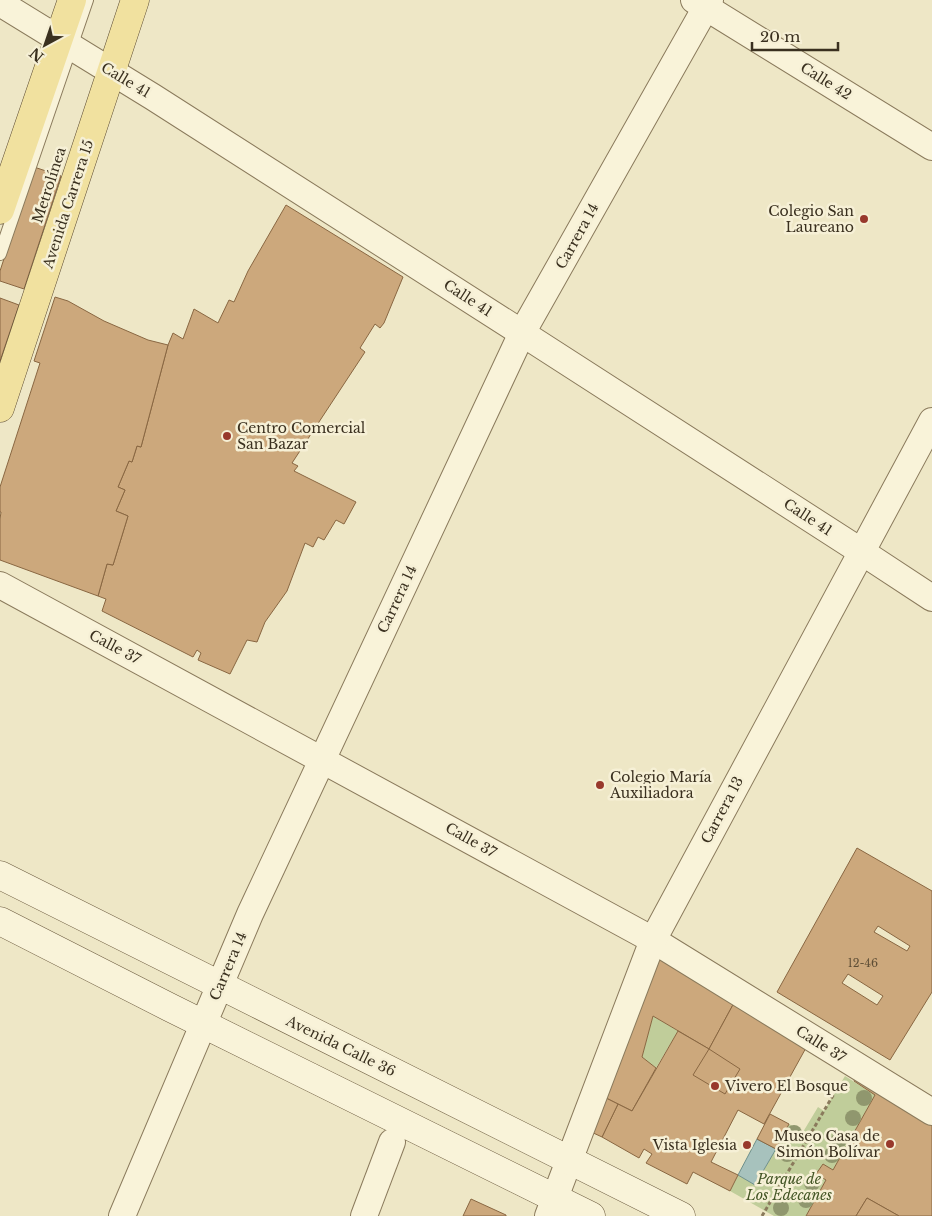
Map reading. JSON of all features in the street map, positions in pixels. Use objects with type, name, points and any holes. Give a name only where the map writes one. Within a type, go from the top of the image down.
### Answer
[{"type":"main road","points":[[0,210],[65,43],[72,0]]},
{"type":"main road","name":"Avenida Carrera 15","points":[[0,408],[107,69],[135,0]]},
{"type":"main road","name":"Avenida Calle 36","points":[[0,874],[186,969],[220,984],[268,1010],[682,1216]]},
{"type":"main road","points":[[0,922],[203,1024],[552,1207],[591,1216]]},
{"type":"street","name":"Calle 42","points":[[704,2],[932,146]]},
{"type":"street","name":"Carrera 14","points":[[122,1216],[250,914],[522,333],[704,2]]},
{"type":"street","name":"Calle 41","points":[[0,3],[153,97],[932,598]]},
{"type":"street","name":"Carrera 13","points":[[552,1207],[653,940],[932,421]]},
{"type":"street","name":"Calle 37","points":[[0,585],[653,940],[932,1112]]},
{"type":"street","points":[[364,1216],[392,1142]]},
{"type":"lane","name":"Metrolínea","points":[[0,254],[65,43],[88,0]]},
{"type":"lane","name":"Metrolínea","points":[[0,378],[83,129],[107,69],[123,0]]},
{"type":"path","points":[[762,1216],[852,1063]]},
{"type":"green space","points":[[653,1016],[678,1031],[656,1068],[642,1057]]},
{"type":"green space","name":"Parque de Los Edecanes","points":[[845,1076],[875,1095],[833,1170],[823,1164],[816,1174],[826,1180],[806,1216],[774,1216],[730,1191],[738,1175],[756,1185],[789,1124],[803,1132],[818,1107],[824,1111]]},
{"type":"water","points":[[757,1139],[776,1149],[755,1185],[738,1175]]},
{"type":"building","points":[[34,167],[61,176],[24,289],[0,281],[0,271]]},
{"type":"building","name":"Centro Comercial San Bazar","points":[[286,205],[403,277],[384,323],[380,328],[375,324],[360,348],[365,352],[292,463],[298,466],[294,471],[356,502],[344,524],[336,520],[324,540],[318,537],[313,547],[305,543],[287,591],[265,622],[257,642],[247,640],[230,674],[198,660],[201,653],[197,650],[193,657],[102,611],[106,599],[98,596],[107,564],[113,565],[128,516],[116,511],[125,490],[118,487],[129,461],[132,462],[137,446],[141,447],[168,345],[173,333],[183,339],[194,309],[218,323],[229,300],[234,302],[248,271]]},
{"type":"building","points":[[55,297],[68,301],[104,321],[148,340],[168,345],[141,447],[137,446],[132,462],[129,461],[118,487],[125,490],[116,511],[128,516],[113,565],[107,564],[98,596],[0,560],[0,487],[40,363],[34,361]]},
{"type":"building","points":[[0,298],[19,305],[0,361]]},
{"type":"building","points":[[857,848],[932,891],[932,992],[890,1060],[777,992]],"holes":[[[878,926],[910,946],[907,951],[874,932]],[[848,974],[883,996],[877,1005],[842,983]]]},
{"type":"building","points":[[657,951],[735,1001],[709,1049],[653,1016],[642,1057],[656,1068],[632,1111],[606,1098]]},
{"type":"building","name":"Vivero El Bosque","points":[[735,1001],[807,1046],[764,1124],[738,1110],[711,1162],[738,1175],[730,1191],[693,1172],[687,1184],[646,1163],[652,1154],[644,1149],[639,1158],[602,1137],[618,1104],[632,1111],[678,1031],[709,1049]]},
{"type":"building","points":[[709,1049],[740,1069],[725,1094],[693,1075]]},
{"type":"building","name":"Museo Casa de Simón Bolívar","points":[[859,1071],[932,1124],[932,1216],[899,1216],[867,1198],[856,1216],[806,1216],[826,1180],[816,1174],[823,1164],[833,1170],[875,1095],[854,1081]]},
{"type":"building","points":[[606,1098],[618,1104],[602,1137],[589,1131]]},
{"type":"building","points":[[770,1114],[789,1124],[776,1149],[757,1139]]},
{"type":"building","points":[[867,1198],[899,1216],[856,1216]]},
{"type":"building","points":[[471,1199],[506,1215],[506,1216],[463,1216]]},
{"type":"place","name":"Colegio San Laureano","points":[[864,219]]},
{"type":"place","name":"Centro Comercial San Bazar","points":[[227,436]]},
{"type":"place","name":"Colegio María Auxiliadora","points":[[600,785]]},
{"type":"place","name":"Vivero El Bosque","points":[[715,1086]]},
{"type":"place","name":"Museo Casa de Simón Bolívar","points":[[890,1144]]},
{"type":"place","name":"Vista Iglesia","points":[[747,1145]]}]
